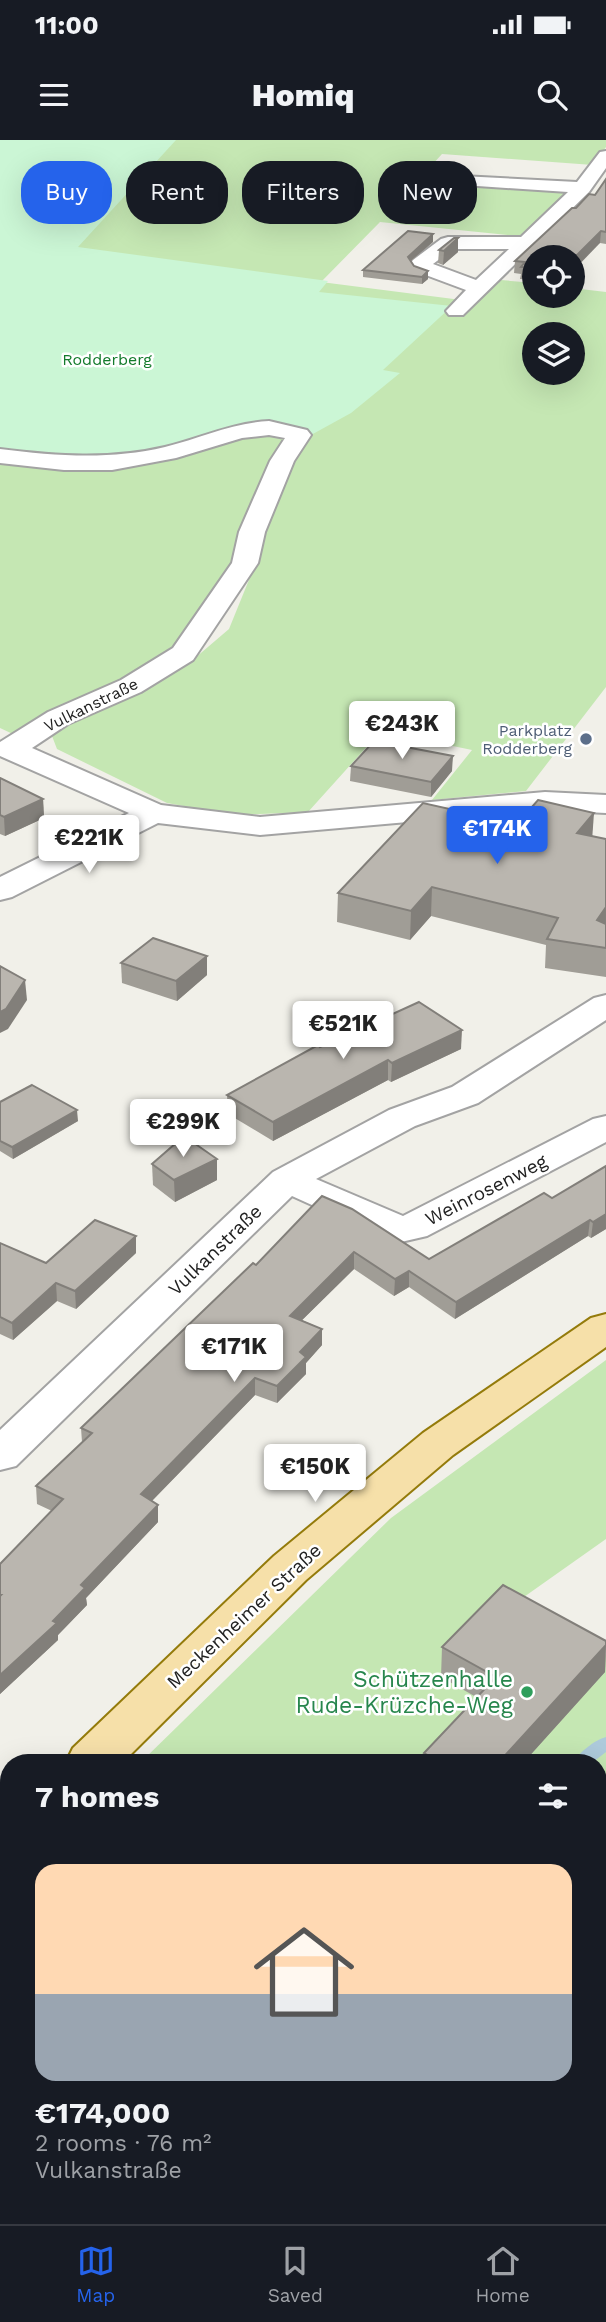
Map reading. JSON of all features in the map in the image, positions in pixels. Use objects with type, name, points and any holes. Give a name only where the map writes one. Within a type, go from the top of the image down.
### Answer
[{"type":"main road","name":"Meckenheimer Straße","points":[[99,1754],[290,1568],[438,1444],[606,1327]]},
{"type":"street","points":[[456,312],[582,189],[606,156]]},
{"type":"street","points":[[477,181],[606,192]]},
{"type":"street","points":[[480,288],[464,284],[446,273],[422,267],[420,264],[448,243],[526,243]]},
{"type":"street","name":"Vulkanstraße","points":[[0,456],[74,463],[125,461],[180,450],[230,431],[282,427],[299,435],[278,470],[252,532],[244,564],[183,653],[131,686],[58,718],[10,749],[154,813],[260,826],[545,801],[606,804]]},
{"type":"street","points":[[0,890],[154,813]]},
{"type":"street","name":"Vulkanstraße","points":[[0,1455],[287,1180],[402,1118],[465,1095],[606,1005]]},
{"type":"street","name":"Weinrosenweg","points":[[287,1180],[401,1230],[413,1227],[606,1128]]},
{"type":"green space","name":"Rodderberg","points":[[0,140],[176,140],[157,161],[126,161],[126,195],[112,210],[112,161],[21,161],[21,224],[99,224],[78,247],[328,281],[319,292],[452,306],[383,370],[400,373],[351,413],[311,435],[289,436],[277,430],[234,435],[186,453],[0,460]]},
{"type":"green space","points":[[153,140],[606,140],[606,147],[593,165],[442,154],[436,161],[378,161],[378,224],[321,282],[477,302],[501,280],[522,282],[522,308],[585,308],[585,290],[606,292],[606,687],[526,791],[432,800],[472,750],[381,731],[308,812],[234,815],[167,803],[57,749],[52,736],[75,722],[147,690],[188,664],[229,629],[255,565],[262,533],[292,461],[311,435],[54,254],[80,224],[112,224],[112,187],[126,171],[126,224],[228,224],[228,161],[135,161]]},
{"type":"green space","points":[[477,182],[576,190],[526,237],[399,224],[477,224]]},
{"type":"green space","points":[[277,430],[289,436],[234,561],[174,651],[118,682],[45,713],[15,735],[0,728],[0,460]]},
{"type":"green space","points":[[606,1360],[606,1539],[514,1604],[606,1655],[606,1754],[149,1754],[391,1518]]},
{"type":"building","points":[[606,179],[606,232],[601,231],[585,247],[532,245],[589,194],[595,195]]},
{"type":"building","points":[[408,231],[433,234],[408,257],[414,266],[428,271],[422,277],[363,270]]},
{"type":"building","points":[[454,238],[458,238],[444,251],[439,250]]},
{"type":"building","points":[[374,741],[453,756],[431,782],[351,766]]},
{"type":"building","points":[[0,778],[43,799],[4,817],[0,815]]},
{"type":"building","points":[[538,800],[594,813],[577,833],[606,839],[606,907],[597,920],[606,924],[606,948],[547,939],[558,918],[432,887],[411,911],[338,893],[423,803],[517,824]]},
{"type":"building","points":[[153,938],[207,956],[176,981],[121,963]]},
{"type":"building","points":[[0,966],[25,980],[6,1009],[0,1012]]},
{"type":"building","points":[[419,1002],[462,1030],[392,1063],[388,1060],[273,1122],[227,1095],[318,1045],[320,1047]]},
{"type":"building","points":[[32,1085],[77,1110],[12,1147],[0,1141],[0,1102]]},
{"type":"building","points":[[184,1136],[217,1159],[174,1180],[152,1164]]},
{"type":"building","points":[[606,1166],[606,1214],[593,1222],[590,1220],[456,1302],[409,1271],[395,1279],[354,1252],[290,1316],[322,1329],[300,1352],[306,1357],[277,1386],[255,1378],[141,1494],[158,1505],[81,1585],[85,1588],[53,1621],[57,1623],[0,1675],[0,1564],[63,1499],[36,1486],[92,1433],[81,1428],[253,1263],[256,1265],[322,1196],[352,1209],[429,1259],[544,1193],[552,1198]]},
{"type":"building","points":[[95,1220],[136,1236],[75,1291],[56,1283],[12,1323],[0,1317],[0,1243],[46,1263]]},
{"type":"building","name":"Schützenhalle Rude-Krüzche-Weg","points":[[503,1585],[606,1641],[606,1645],[506,1754],[424,1753],[496,1677],[442,1647]]},
{"type":"waterway","points":[[592,1754],[606,1743]]},
{"type":"place","name":"Parkplatz Rodderberg","points":[[586,739]]},
{"type":"place","name":"Schützenhalle Rude-Krüzche-Weg","points":[[527,1692]]}]
